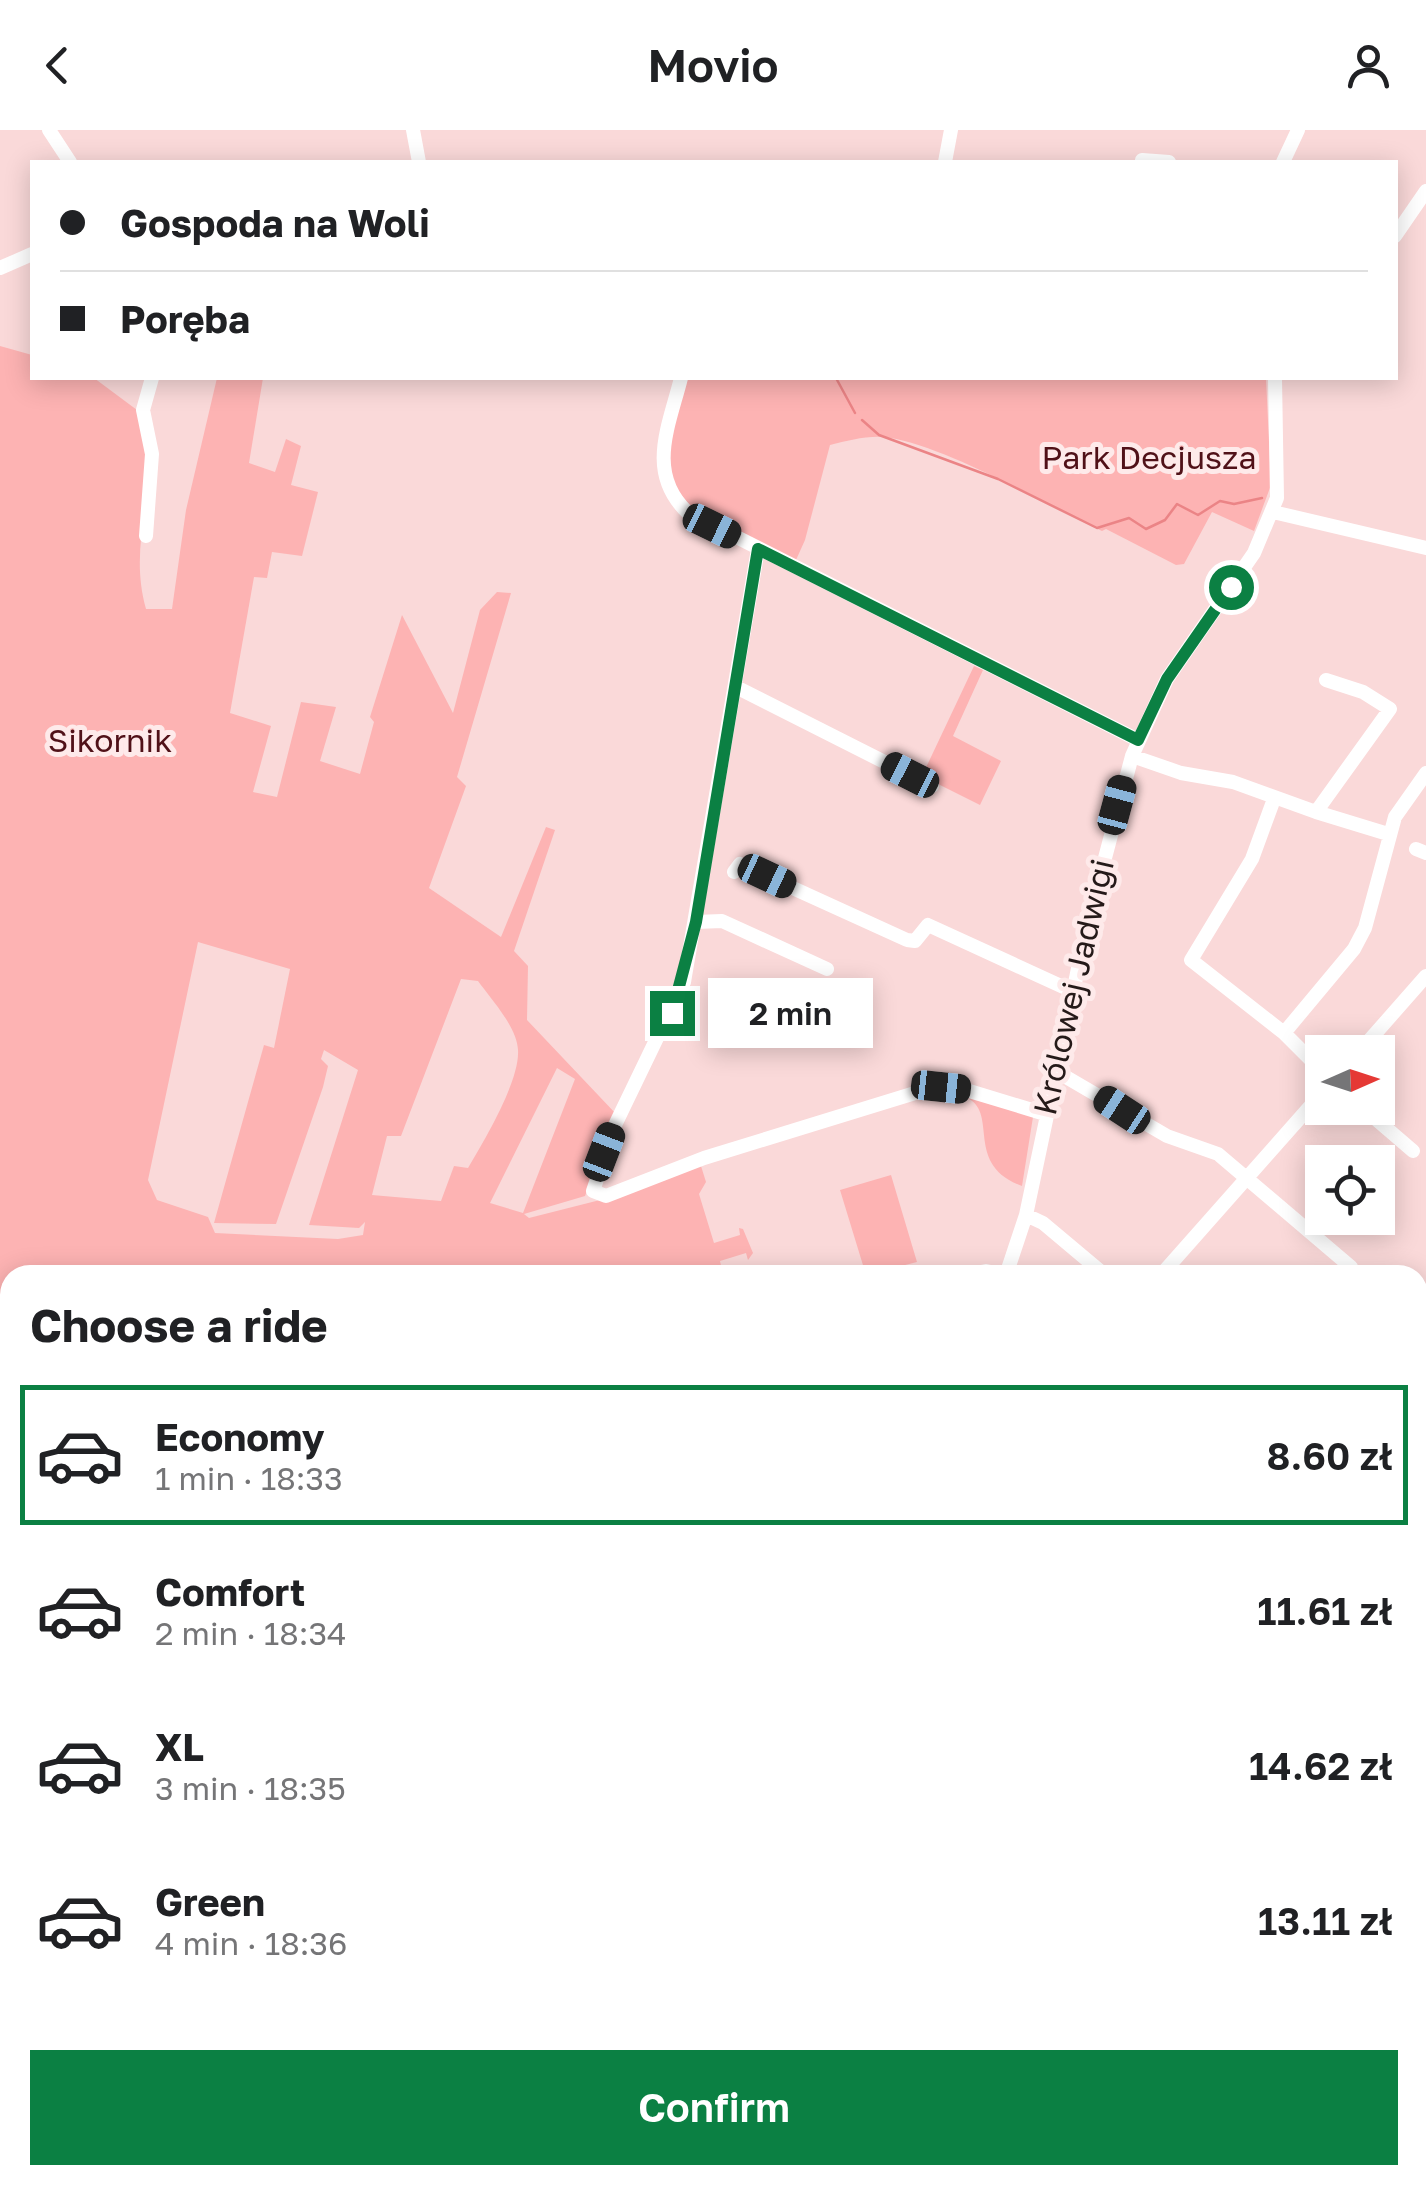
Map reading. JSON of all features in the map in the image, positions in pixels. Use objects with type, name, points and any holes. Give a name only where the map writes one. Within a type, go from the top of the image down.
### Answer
[{"type":"street","points":[[49,130],[69,160]]},
{"type":"street","points":[[413,130],[419,160]]},
{"type":"street","points":[[946,160],[951,130]]},
{"type":"street","points":[[1284,160],[1298,130]]},
{"type":"street","points":[[1398,232],[1426,191]]},
{"type":"street","points":[[0,268],[30,255]]},
{"type":"street","points":[[146,536],[152,454],[143,410],[151,380]]},
{"type":"street","points":[[680,380],[662,447],[663,472],[670,492],[687,512],[1138,740]]},
{"type":"street","name":"Królowej Jadwigi","points":[[1005,1265],[1026,1215],[1072,991],[1132,756],[1167,679],[1245,566],[1273,512],[1280,475],[1276,380]]},
{"type":"street","points":[[1273,512],[1426,548]]},
{"type":"street","points":[[758,549],[684,982],[616,1123],[593,1182],[597,1196],[928,1089],[966,1090],[1044,1114]]},
{"type":"street","points":[[1316,812],[1390,708],[1363,692],[1326,680]]},
{"type":"street","points":[[736,687],[932,786]]},
{"type":"street","points":[[1132,756],[1180,774],[1233,782],[1274,799],[1388,834]]},
{"type":"street","points":[[1284,1033],[1354,950],[1366,928],[1388,834],[1426,773]]},
{"type":"street","points":[[1274,799],[1252,859],[1190,960],[1305,1054]]},
{"type":"street","points":[[734,872],[740,864],[907,940],[915,941],[928,925],[1072,991]]},
{"type":"street","points":[[696,922],[722,921],[827,969]]},
{"type":"street","points":[[1374,1035],[1426,976]]},
{"type":"street","points":[[1054,1070],[1167,1136],[1218,1154],[1349,1265]]},
{"type":"street","points":[[1170,1265],[1305,1112]]},
{"type":"street","points":[[1382,1125],[1412,1151]]},
{"type":"street","points":[[1026,1215],[1043,1223],[1093,1265]]},
{"type":"green space","name":"Sikornik","points":[[0,346],[30,354],[30,380],[97,380],[137,410],[148,463],[140,553],[146,609],[172,609],[186,510],[217,380],[263,380],[249,463],[275,472],[286,439],[301,446],[291,485],[318,492],[302,556],[272,552],[267,578],[254,577],[230,713],[271,726],[253,792],[277,797],[301,702],[336,707],[320,761],[360,774],[374,722],[370,717],[402,615],[453,713],[480,610],[497,592],[511,593],[457,777],[466,786],[429,888],[501,937],[546,827],[555,830],[514,951],[528,966],[527,1020],[617,1115],[585,1196],[524,1214],[529,1218],[600,1200],[701,1166],[706,1182],[699,1194],[714,1243],[740,1235],[739,1228],[743,1229],[753,1253],[748,1260],[746,1253],[720,1261],[721,1265],[0,1265]],"holes":[[[198,942],[290,969],[274,1048],[264,1045],[214,1223],[276,1224],[323,1087],[328,1066],[321,1059],[324,1050],[358,1070],[309,1225],[359,1228],[365,1222],[363,1235],[338,1239],[215,1233],[208,1217],[157,1200],[148,1180]],[[461,979],[478,981],[503,1014],[518,1050],[513,1078],[491,1127],[468,1168],[454,1166],[441,1201],[372,1195],[387,1136],[401,1136]],[[557,1068],[575,1079],[523,1213],[490,1203]]]},
{"type":"green space","name":"Park Decjusza","points":[[686,380],[1266,380],[1271,485],[1254,531],[1212,512],[1184,564],[1176,565],[933,450],[883,437],[863,438],[830,445],[796,560],[720,526],[687,502],[675,486],[669,468],[674,423]]},
{"type":"green space","points":[[974,666],[983,670],[953,736],[1001,761],[980,805],[922,776]]},
{"type":"green space","points":[[936,1091],[971,1092],[1033,1117],[1022,1186],[993,1165],[975,1104],[965,1097],[953,1101],[949,1094],[935,1098]]},
{"type":"green space","points":[[891,1175],[917,1262],[863,1265],[840,1190]]},
{"type":"waterway","points":[[837,380],[855,413]]},
{"type":"waterway","points":[[862,420],[879,435],[998,479],[1097,528],[1129,518],[1146,529],[1165,520],[1177,504],[1198,515],[1220,501],[1234,504],[1262,498]]},
{"type":"route","points":[[672,1013],[684,982],[696,922],[758,549],[1138,740],[1167,679],[1231,587]]}]
